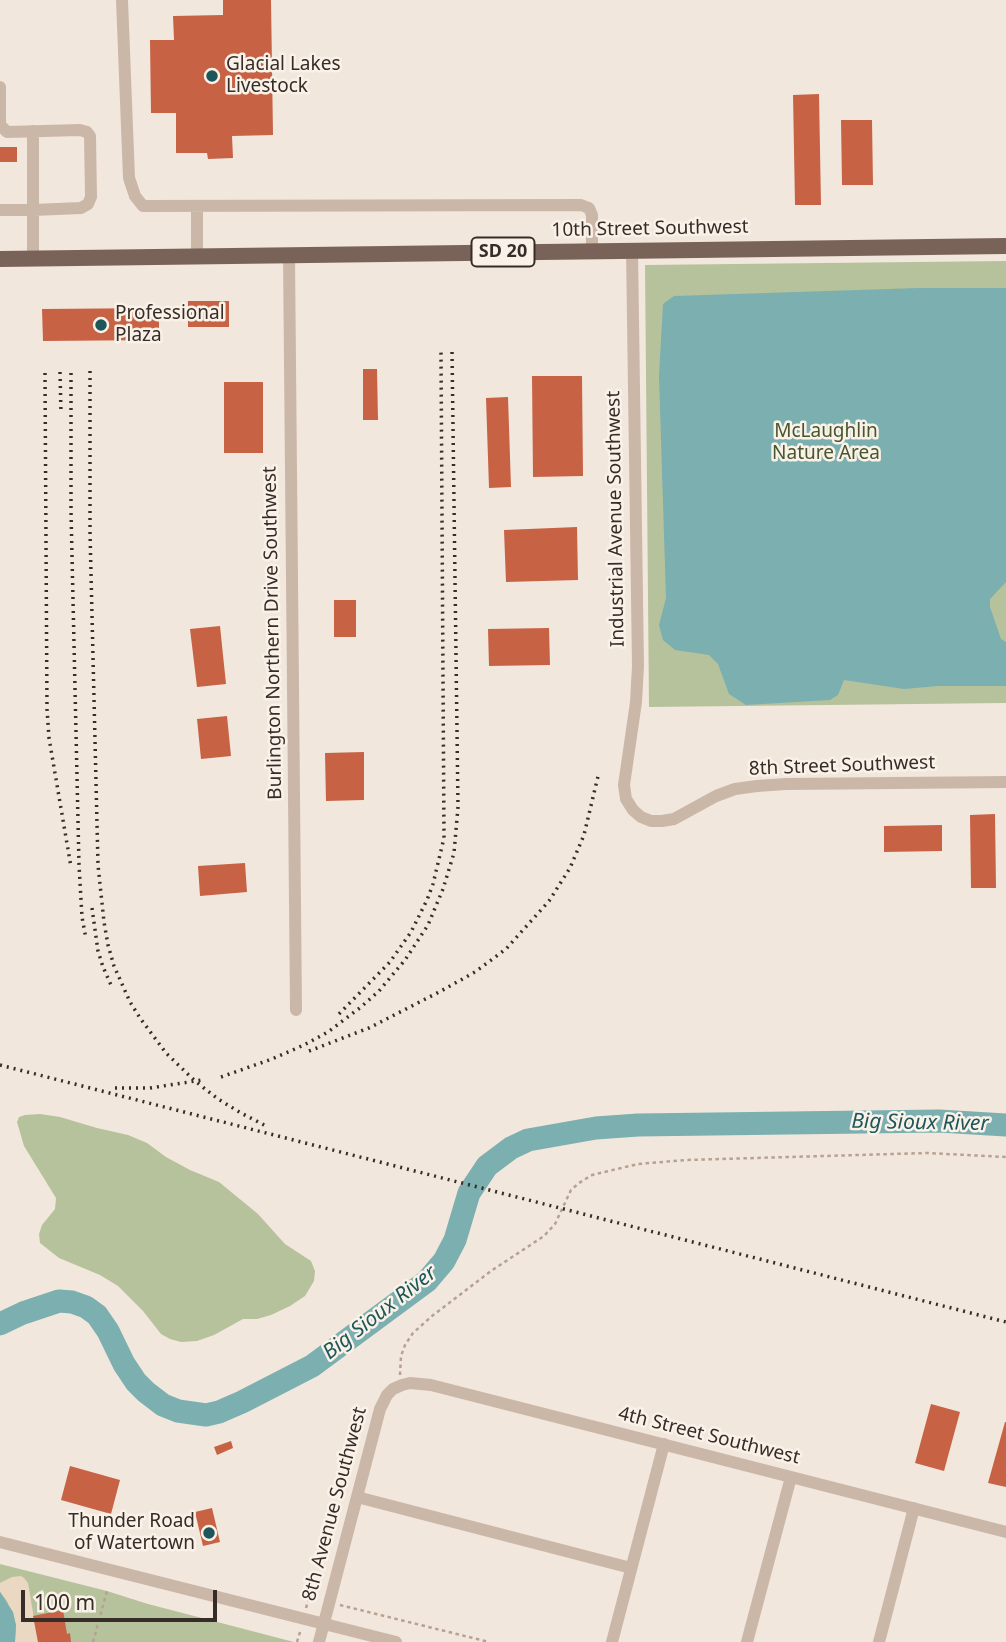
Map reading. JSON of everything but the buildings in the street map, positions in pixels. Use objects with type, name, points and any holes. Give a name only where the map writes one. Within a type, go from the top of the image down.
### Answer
[{"type":"main road","name":"10th Street Southwest","points":[[0,259],[1006,246]]},
{"type":"street","points":[[122,0],[129,178],[135,196],[143,206],[581,205],[589,208],[592,215],[592,251]]},
{"type":"street","points":[[0,87],[0,125],[7,132],[80,130],[90,135],[91,197],[88,204],[81,208],[0,210]]},
{"type":"street","points":[[33,131],[33,258]]},
{"type":"street","points":[[197,206],[197,257]]},
{"type":"street","name":"Industrial Avenue Southwest","points":[[624,785],[636,702],[638,666],[632,250]]},
{"type":"street","name":"Burlington Northern Drive Southwest","points":[[289,255],[296,1010]]},
{"type":"street","name":"8th Street Southwest","points":[[624,785],[626,799],[633,810],[651,821],[662,821],[674,819],[716,796],[735,789],[757,786],[1006,782]]},
{"type":"street","name":"4th Street Southwest","points":[[402,1385],[431,1385],[1006,1532]]},
{"type":"street","name":"8th Avenue Southwest","points":[[318,1642],[380,1409],[387,1395],[402,1385]]},
{"type":"street","points":[[612,1642],[664,1444]]},
{"type":"street","points":[[747,1642],[791,1476]]},
{"type":"street","points":[[357,1497],[631,1568]]},
{"type":"street","points":[[879,1642],[914,1508]]},
{"type":"street","points":[[0,1542],[396,1642]]},
{"type":"path","points":[[402,1385],[401,1356],[414,1333],[491,1271],[544,1236],[555,1224],[571,1190],[592,1175],[638,1164],[686,1160],[928,1153],[1006,1157]]},
{"type":"path","points":[[93,1642],[107,1591]]},
{"type":"path","points":[[347,1606],[489,1642]]},
{"type":"green space","name":"McLaughlin Nature Area","points":[[1006,261],[1006,703],[649,707],[645,265]]},
{"type":"green space","points":[[40,1114],[128,1135],[147,1143],[190,1170],[219,1182],[258,1214],[285,1244],[311,1261],[315,1271],[314,1281],[305,1296],[271,1315],[243,1319],[197,1341],[181,1342],[161,1334],[118,1286],[100,1275],[59,1258],[40,1243],[42,1225],[55,1209],[56,1198],[24,1146],[17,1122],[19,1117]]},
{"type":"green space","points":[[0,1564],[107,1591],[294,1642],[0,1642]]},
{"type":"shaded area","points":[[21,1576],[28,1583],[38,1642],[15,1642],[16,1625],[7,1601],[0,1592],[0,1583]]},
{"type":"water","name":"McLaughlin Nature Area","points":[[1006,288],[1006,582],[990,599],[990,607],[1001,639],[1006,642],[1006,686],[904,689],[844,680],[838,695],[830,700],[746,705],[729,694],[718,664],[709,655],[675,650],[663,640],[659,625],[666,598],[659,376],[663,304],[674,296]]},
{"type":"water","points":[[0,1592],[13,1612],[16,1625],[15,1642],[0,1642]]},
{"type":"waterway","name":"Big Sioux River","points":[[0,1324],[59,1301],[86,1307],[97,1315],[124,1364],[146,1392],[163,1405],[178,1411],[206,1415],[242,1402],[312,1366],[427,1281],[444,1261],[455,1240],[469,1193],[487,1166],[511,1148],[528,1140],[596,1128],[638,1125],[939,1121],[1006,1125]]},
{"type":"railway","points":[[221,1077],[304,1045],[328,1032],[361,1007],[379,991],[405,960],[428,925],[443,889],[454,853],[458,807],[452,350]]},
{"type":"railway","points":[[339,1014],[390,962],[411,932],[433,884],[444,838],[441,352]]},
{"type":"railway","points":[[90,371],[90,532],[98,865],[108,945],[130,1002],[166,1053],[218,1099],[268,1127]]},
{"type":"railway","points":[[60,372],[61,414]]},
{"type":"railway","points":[[45,373],[47,709],[49,738],[71,867]]},
{"type":"railway","points":[[71,373],[71,511],[79,865],[86,939]]},
{"type":"railway","points":[[309,1051],[369,1028],[441,991],[475,972],[506,949],[549,901],[570,868],[584,835],[599,772]]},
{"type":"railway","points":[[92,908],[98,951],[111,985]]},
{"type":"railway","points":[[0,1065],[1006,1322]]},
{"type":"railway","points":[[115,1088],[150,1088],[202,1080]]},
{"type":"place","name":"Glacial Lakes Livestock","points":[[212,76]]},
{"type":"place","name":"Professional Plaza","points":[[101,325]]},
{"type":"place","name":"Thunder Road of Watertown","points":[[209,1533]]}]
